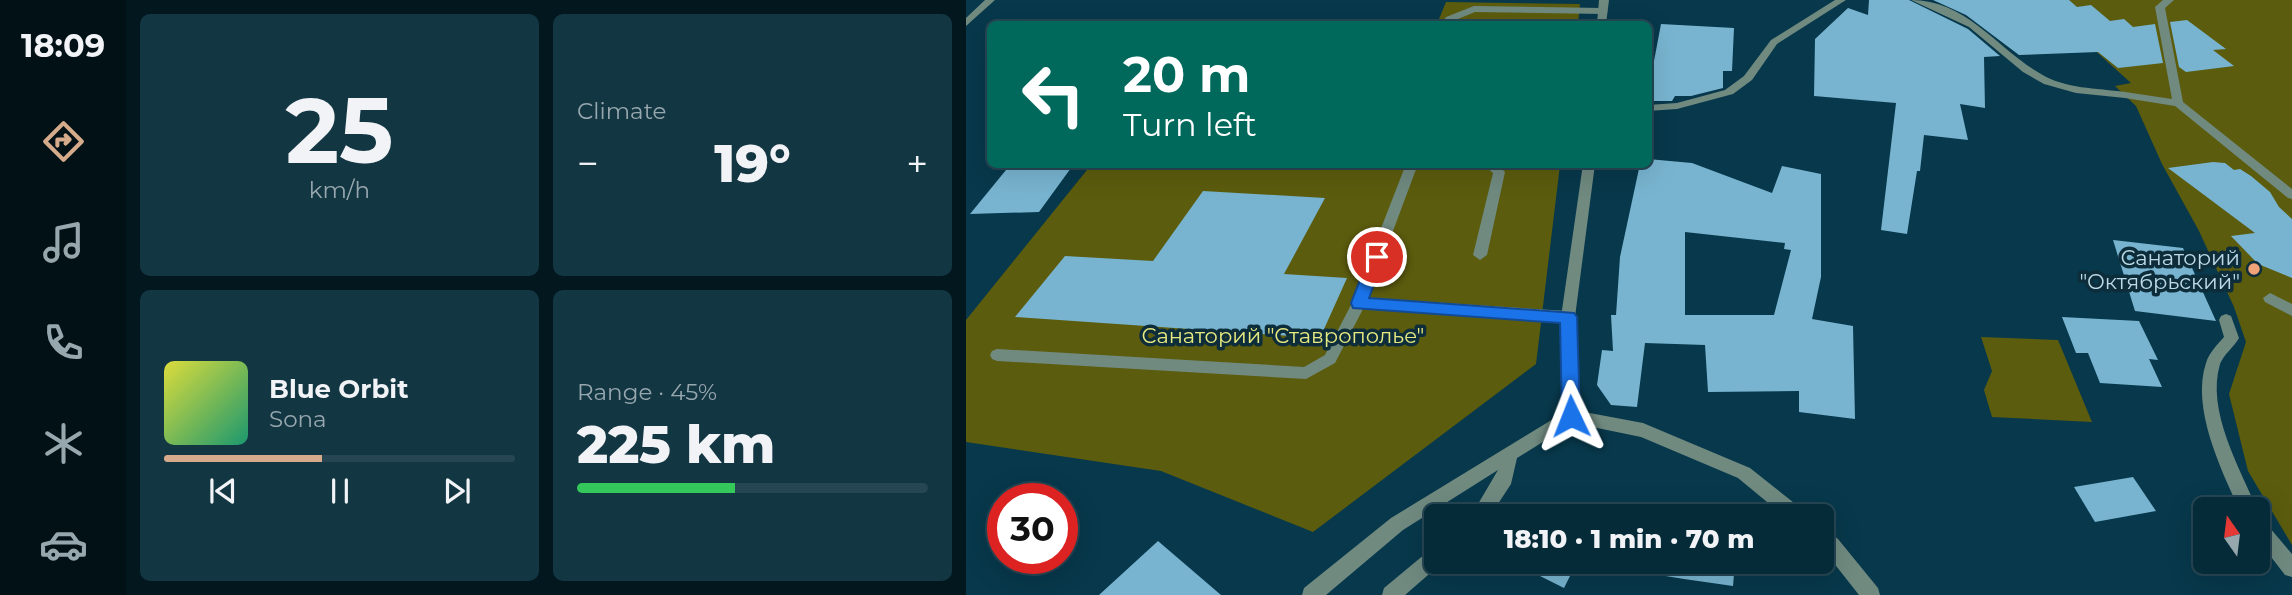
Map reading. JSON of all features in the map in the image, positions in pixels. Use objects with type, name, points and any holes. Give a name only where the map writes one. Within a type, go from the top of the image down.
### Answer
[{"type":"street","points":[[966,23],[990,0]]},
{"type":"street","points":[[1652,108],[1677,106],[1729,92],[1748,78],[1774,42],[1841,0]]},
{"type":"street","points":[[1916,0],[1959,17],[1979,29],[2016,62],[2059,86],[2178,103],[2292,195]]},
{"type":"street","points":[[2169,0],[2160,7],[2178,103]]},
{"type":"street","points":[[1449,21],[1474,9],[1604,5]]},
{"type":"street","points":[[997,355],[1306,373],[1331,359],[1359,303],[1410,168]]},
{"type":"street","points":[[1480,255],[1499,172],[1494,168]]},
{"type":"street","points":[[1571,416],[1569,317],[1588,168]]},
{"type":"street","points":[[2270,298],[2292,311]]},
{"type":"street","points":[[1359,303],[1569,317]]},
{"type":"street","points":[[2226,320],[2232,338],[2213,362],[2209,386],[2222,452],[2243,497]]},
{"type":"street","points":[[1311,595],[1396,524],[1571,416],[1643,430],[1744,473],[1782,504]]},
{"type":"street","points":[[1488,504],[1505,478],[1510,452]]},
{"type":"street","points":[[2270,541],[2292,568]]},
{"type":"street","points":[[1834,548],[1871,595]]},
{"type":"street","points":[[1391,595],[1424,566]]},
{"type":"green space","name":"Санаторий \"Октябрьский\"","points":[[2030,0],[2292,0],[2292,545],[2270,508],[2270,497],[2263,497],[2248,471],[2229,394],[2246,342],[2234,307],[2136,106],[2115,86],[2131,83],[2079,36]]},
{"type":"green space","points":[[1446,2],[1580,4],[1578,21],[1438,21]]},
{"type":"green space","name":"Санаторий \"Ставрополье\"","points":[[1089,168],[1560,168],[1536,364],[1313,532],[1161,471],[966,442],[966,320]]},
{"type":"green space","points":[[1981,337],[2058,340],[2092,422],[1992,417],[1984,390],[1992,371]]},
{"type":"building","points":[[1869,0],[1909,0],[1968,29],[2000,56],[1984,57],[1985,108],[1960,104],[1968,140],[1924,135],[1920,171],[1917,171],[1907,234],[1881,230],[1896,103],[1814,96],[1815,39],[1848,8],[1868,15]]},
{"type":"building","points":[[1933,0],[2069,0],[2077,7],[2091,5],[2110,21],[2124,19],[2133,27],[2155,24],[2163,63],[2118,68],[2098,52],[2019,55],[1966,15]]},
{"type":"building","points":[[2187,20],[2226,49],[2213,50],[2234,66],[2186,72],[2179,67],[2170,22]]},
{"type":"building","points":[[1661,24],[1734,28],[1732,71],[1723,71],[1723,88],[1691,96],[1675,96],[1672,101],[1652,101],[1654,61]]},
{"type":"building","points":[[1652,159],[1692,163],[1772,193],[1782,166],[1821,174],[1821,277],[1812,319],[1853,326],[1855,419],[1799,412],[1799,391],[1708,392],[1705,345],[1645,343],[1637,407],[1611,405],[1597,385],[1602,350],[1613,351],[1611,315],[1616,315],[1620,257],[1639,168],[1652,168]],"holes":[[[1685,232],[1785,243],[1784,249],[1791,250],[1774,315],[1685,315]]]},
{"type":"building","points":[[2225,163],[2234,170],[2240,169],[2251,176],[2270,192],[2279,207],[2292,219],[2292,278],[2258,264],[2231,236],[2255,233],[2168,168]]},
{"type":"building","points":[[1071,168],[1039,212],[970,214],[1006,170]]},
{"type":"building","points":[[1203,191],[1325,198],[1284,274],[1347,278],[1320,338],[1015,317],[1065,256],[1153,261]]},
{"type":"building","points":[[2113,240],[2183,248],[2216,321],[2135,311]]},
{"type":"building","points":[[2062,317],[2139,321],[2158,360],[2149,359],[2162,387],[2100,383],[2088,353],[2076,353]]},
{"type":"building","points":[[2133,477],[2156,511],[2095,522],[2074,487]]},
{"type":"building","points":[[1158,541],[1221,595],[1099,595]]},
{"type":"building","points":[[1536,574],[1571,574],[1564,588]]},
{"type":"building","points":[[1653,574],[1734,574],[1733,586]]},
{"type":"place","name":"Санаторий \"Октябрьский\"","points":[[2254,269]]},
{"type":"route","points":[[1377,257],[1359,303],[1569,317],[1571,416]]}]
